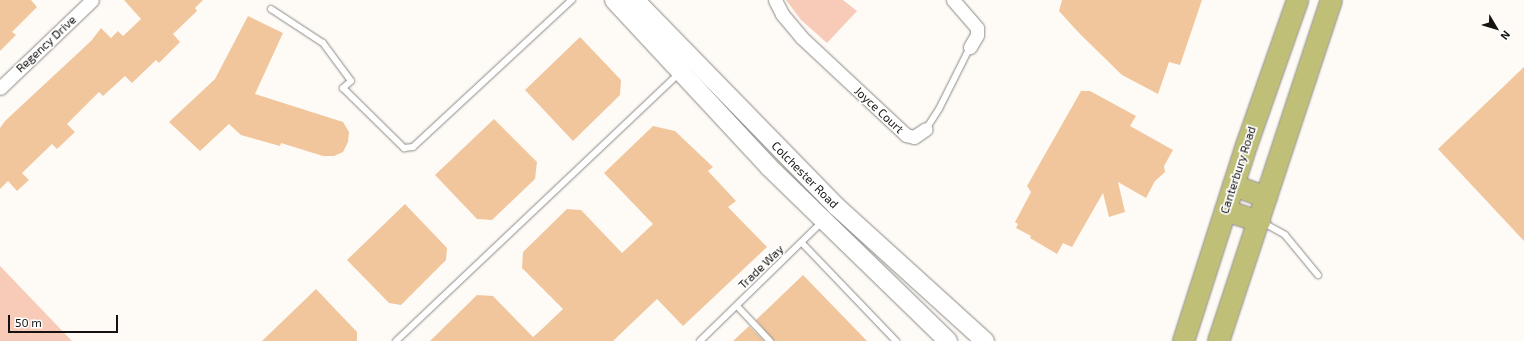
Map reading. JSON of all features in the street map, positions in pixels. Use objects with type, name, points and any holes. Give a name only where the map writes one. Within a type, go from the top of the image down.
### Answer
[{"type":"main road","name":"Colchester Road","points":[[614,0],[687,66]]},
{"type":"main road","name":"Colchester Road","points":[[635,0],[769,167],[830,214],[984,341]]},
{"type":"main road","name":"Canterbury Road","points":[[1183,341],[1233,185],[1297,0]]},
{"type":"main road","points":[[1218,341],[1331,0]]},
{"type":"main road","points":[[1233,185],[1266,197]]},
{"type":"main road","points":[[1225,210],[1259,221]]},
{"type":"main road","name":"Colchester Road","points":[[830,214],[948,341]]},
{"type":"street","name":"Regency Drive","points":[[0,88],[92,0]]},
{"type":"street","name":"Joyce Court","points":[[775,0],[782,14],[801,37],[906,135],[910,138],[924,131]]},
{"type":"street","points":[[953,0],[977,28],[977,35],[970,47]]},
{"type":"lane","points":[[272,9],[322,43],[351,81],[343,88],[404,148],[413,147],[572,0]]},
{"type":"lane","name":"Joyce Court","points":[[924,131],[942,103],[970,47]]},
{"type":"lane","points":[[396,341],[687,66]]},
{"type":"lane","name":"Trade Way","points":[[700,341],[830,214]]},
{"type":"lane","points":[[1259,221],[1285,235],[1318,275]]},
{"type":"lane","points":[[802,243],[896,341]]},
{"type":"lane","points":[[737,306],[770,341]]},
{"type":"shaded area","points":[[786,0],[843,0],[857,11],[827,43],[801,20]]},
{"type":"shaded area","points":[[0,266],[72,341],[0,341]]},
{"type":"building","points":[[0,0],[31,0],[37,7],[12,32],[16,35],[0,51]]},
{"type":"building","points":[[124,0],[203,0],[195,8],[197,11],[173,34],[180,42],[159,63],[156,60],[132,83],[125,76],[103,96],[99,92],[67,124],[75,132],[57,149],[52,144],[22,173],[29,180],[17,191],[8,181],[0,189],[0,128],[5,121],[91,41],[101,28],[111,38],[118,31],[123,36],[141,19]]},
{"type":"building","points":[[1062,0],[1202,0],[1180,65],[1169,62],[1158,94],[1122,75],[1079,33],[1059,11]]},
{"type":"building","points":[[248,16],[283,33],[255,94],[343,122],[349,132],[348,142],[343,152],[334,156],[323,156],[281,143],[280,146],[241,135],[229,124],[200,151],[169,122],[215,79]]},
{"type":"building","points":[[580,37],[621,80],[620,95],[573,141],[525,90]]},
{"type":"building","points":[[1524,67],[1524,241],[1438,149]]},
{"type":"building","points":[[1081,91],[1090,91],[1136,116],[1130,126],[1173,150],[1164,166],[1165,172],[1155,181],[1146,198],[1118,182],[1125,212],[1109,217],[1103,193],[1072,247],[1063,243],[1057,254],[1030,238],[1031,236],[1016,228],[1018,224],[1015,222],[1031,192],[1027,186]]},
{"type":"building","points":[[494,119],[537,162],[535,179],[492,220],[477,219],[435,175]]},
{"type":"building","points":[[653,126],[675,131],[713,167],[708,171],[736,201],[728,207],[767,247],[683,326],[657,299],[613,341],[430,341],[477,295],[493,296],[533,337],[563,309],[522,268],[523,252],[567,209],[581,210],[622,253],[653,224],[604,173]]},
{"type":"building","points":[[405,204],[447,248],[446,260],[401,305],[389,303],[347,260]]},
{"type":"building","points":[[803,275],[867,341],[774,341],[756,320]]},
{"type":"building","points":[[316,289],[357,332],[357,341],[262,341]]},
{"type":"building","points":[[749,326],[764,341],[733,341]]}]
